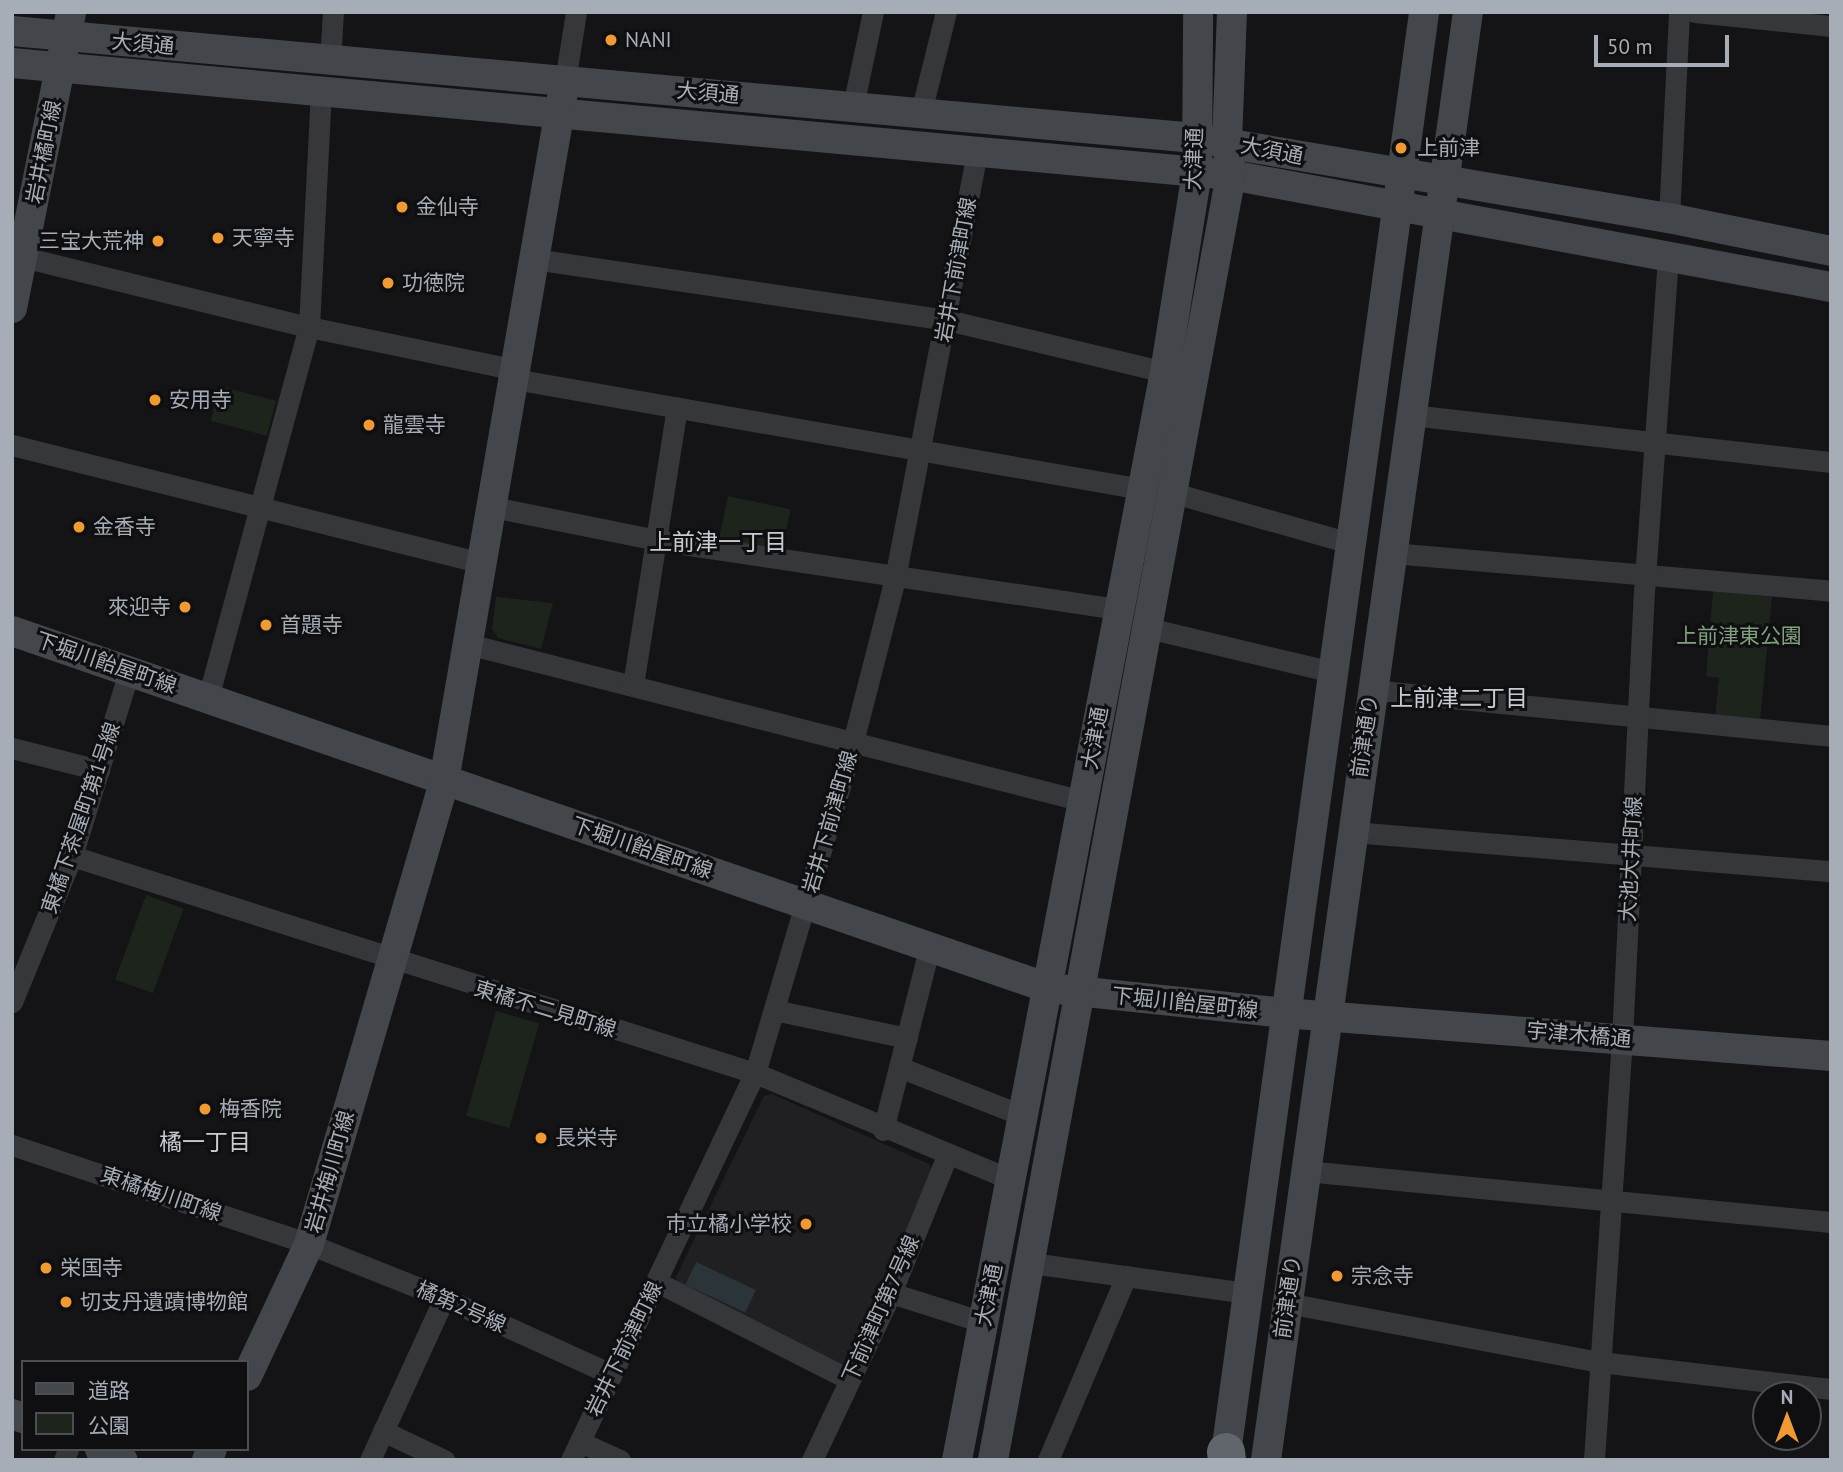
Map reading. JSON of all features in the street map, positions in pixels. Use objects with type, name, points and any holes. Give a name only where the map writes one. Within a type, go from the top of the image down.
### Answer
[{"type":"street","points":[[208,698],[309,327],[326,75],[333,12]]},
{"type":"street","points":[[565,81],[576,12]]},
{"type":"street","points":[[852,106],[873,12]]},
{"type":"street","points":[[921,112],[946,12]]},
{"type":"street","name":"大津通","points":[[957,1460],[1164,372],[1197,172],[1195,138],[1198,12]]},
{"type":"street","name":"大津通","points":[[993,1460],[1231,175],[1227,142],[1232,12]]},
{"type":"street","name":"前津通り","points":[[1226,1457],[1284,1013],[1353,544],[1400,175],[1424,12]]},
{"type":"street","name":"前津通り","points":[[1266,1460],[1437,216],[1468,12]]},
{"type":"street","points":[[1669,218],[1679,12]]},
{"type":"street","points":[[1695,12],[1831,26]]},
{"type":"street","name":"大須通","points":[[12,31],[68,25],[326,75],[559,111],[1231,175],[1398,206],[1437,216]]},
{"type":"street","name":"岩井橘町線","points":[[14,295],[68,25]]},
{"type":"street","name":"大須通","points":[[12,63],[60,68],[565,81],[1195,138],[1442,181]]},
{"type":"street","name":"岩井梅川町線","points":[[248,1374],[309,1244],[444,781],[565,81]]},
{"type":"street","name":"岩井下前津町線","points":[[576,1451],[755,1073],[853,742],[895,578],[924,448],[978,149]]},
{"type":"street","points":[[1442,181],[1669,218],[1831,251]]},
{"type":"street","points":[[1437,216],[1831,287]]},
{"type":"street","points":[[23,257],[515,375],[677,407],[924,448],[1142,489]]},
{"type":"street","points":[[534,259],[947,320],[1164,372]]},
{"type":"street","name":"大池大井町線","points":[[1594,1460],[1622,1039],[1645,576],[1668,259]]},
{"type":"street","points":[[633,685],[677,407]]},
{"type":"street","points":[[1411,415],[1654,440],[1831,462]]},
{"type":"street","points":[[12,445],[483,563]]},
{"type":"street","points":[[1174,493],[1353,544]]},
{"type":"street","points":[[493,507],[656,540],[895,578],[1118,609]]},
{"type":"street","points":[[1392,553],[1831,591]]},
{"type":"street","points":[[1148,628],[1334,672]]},
{"type":"street","name":"下堀川飴屋町線","points":[[12,631],[1048,988],[1284,1013],[1327,1013]]},
{"type":"street","points":[[468,644],[1083,801]]},
{"type":"street","name":"東橘下茶屋町第1号線","points":[[12,1002],[72,856],[130,672]]},
{"type":"street","points":[[1371,690],[1831,736]]},
{"type":"street","points":[[12,748],[99,770]]},
{"type":"street","points":[[1353,832],[1831,871]]},
{"type":"street","name":"東橘不二見町線","points":[[72,856],[391,961],[755,1073],[883,1130],[1012,1180]]},
{"type":"street","points":[[883,1130],[930,946]]},
{"type":"street","points":[[774,1010],[907,1038]]},
{"type":"street","name":"宇津木橋通","points":[[1327,1013],[1831,1056]]},
{"type":"street","points":[[899,1067],[1024,1116]]},
{"type":"street","name":"東橘梅川町線","points":[[12,1144],[309,1244]]},
{"type":"street","name":"下前津町第7号線","points":[[811,1460],[891,1293],[947,1156]]},
{"type":"street","points":[[1306,1171],[1831,1222]]},
{"type":"street","name":"橘第2号線","points":[[309,1244],[444,1298],[611,1374]]},
{"type":"street","points":[[1031,1263],[1246,1293]]},
{"type":"street","points":[[1048,1460],[1126,1276]]},
{"type":"street","points":[[657,1282],[850,1380]]},
{"type":"street","points":[[891,1293],[983,1322]]},
{"type":"street","points":[[370,1460],[444,1298]]},
{"type":"street","points":[[1287,1303],[1600,1363],[1831,1389]]},
{"type":"street","points":[[383,1431],[444,1460]]},
{"type":"street","points":[[104,1451],[123,1460]]},
{"type":"street","points":[[576,1451],[620,1460]]},
{"type":"shaded area","name":"市立橘小学校","points":[[772,1094],[929,1164],[932,1170],[849,1366],[843,1368],[679,1287],[676,1277],[764,1096]]},
{"type":"shaded area","points":[[696,1262],[756,1290],[745,1313],[685,1285]]},
{"type":"green space","points":[[220,386],[276,401],[267,436],[211,421]]},
{"type":"green space","points":[[728,496],[791,509],[781,556],[718,543]]},
{"type":"green space","name":"上前津東公園","points":[[1713,591],[1772,597],[1760,722],[1715,718],[1719,678],[1706,676]]},
{"type":"green space","points":[[496,597],[553,603],[541,649],[498,638],[492,629]]},
{"type":"green space","points":[[146,895],[184,909],[153,993],[115,980]]},
{"type":"green space","points":[[496,1011],[539,1023],[509,1128],[466,1116]]},
{"type":"place","name":"NANI","points":[[611,40]]},
{"type":"place","name":"上前津","points":[[1401,148]]},
{"type":"place","name":"金仙寺","points":[[402,207]]},
{"type":"place","name":"天寧寺","points":[[218,238]]},
{"type":"place","name":"三宝大荒神","points":[[158,241]]},
{"type":"place","name":"功徳院","points":[[388,283]]},
{"type":"place","name":"安用寺","points":[[155,400]]},
{"type":"place","name":"龍雲寺","points":[[369,425]]},
{"type":"place","name":"金香寺","points":[[79,527]]},
{"type":"place","name":"來迎寺","points":[[185,607]]},
{"type":"place","name":"首題寺","points":[[266,625]]},
{"type":"place","name":"梅香院","points":[[205,1109]]},
{"type":"place","name":"長栄寺","points":[[541,1138]]},
{"type":"place","name":"市立橘小学校","points":[[806,1224]]},
{"type":"place","name":"栄国寺","points":[[46,1268]]},
{"type":"place","name":"宗念寺","points":[[1337,1276]]},
{"type":"place","name":"切支丹遺蹟博物館","points":[[66,1302]]},
{"type":"district","name":"上前津一丁目","points":[[718,542]]},
{"type":"district","name":"上前津二丁目","points":[[1459,698]]},
{"type":"district","name":"橘一丁目","points":[[205,1142]]}]
